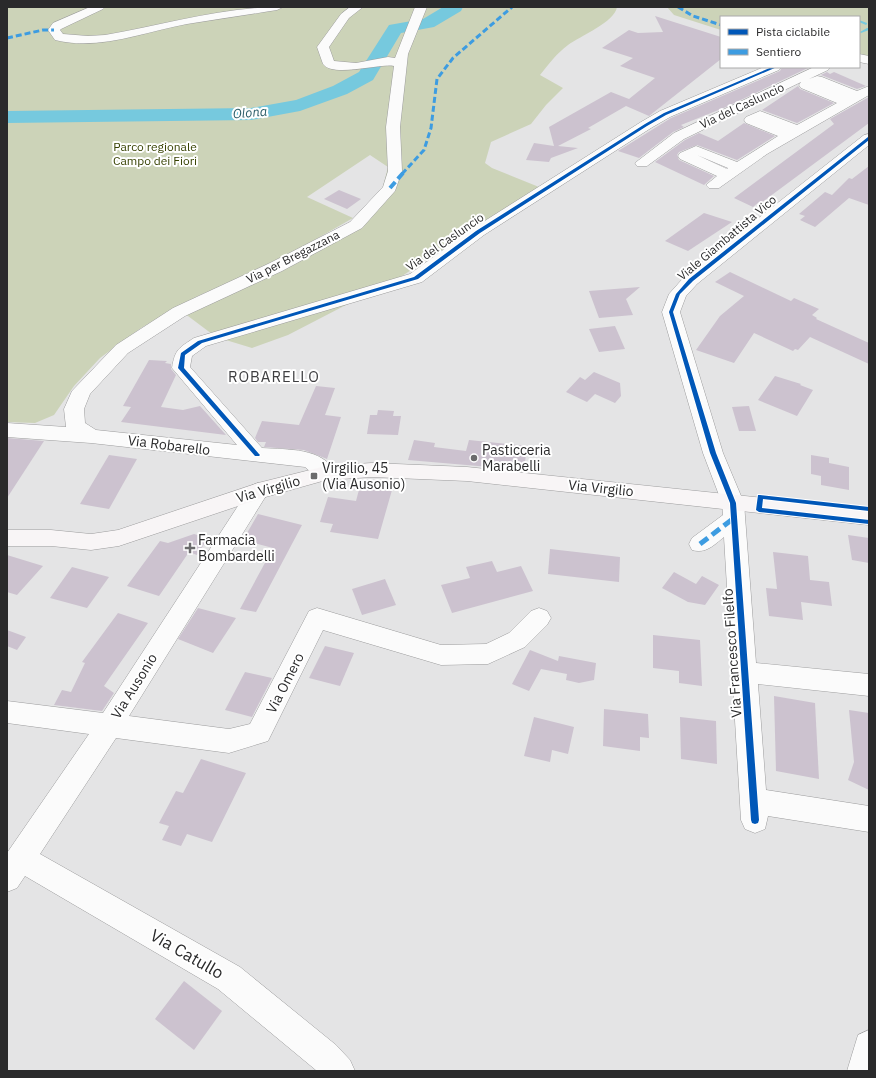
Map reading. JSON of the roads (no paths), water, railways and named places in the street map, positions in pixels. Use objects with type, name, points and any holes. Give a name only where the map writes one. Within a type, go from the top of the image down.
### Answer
[{"type":"main road","name":"Via Virgilio","points":[[7,538],[51,538],[91,542],[119,538],[258,491],[326,473],[379,470],[467,474],[734,510],[869,517]]},
{"type":"street","points":[[99,7],[57,26],[54,30],[59,37],[72,41],[103,38],[186,21],[277,7]]},
{"type":"street","points":[[357,7],[345,16],[322,47],[329,64],[356,66],[394,62]]},
{"type":"street","name":"Via per Bregazzana","points":[[91,436],[75,426],[74,409],[82,391],[122,349],[179,312],[276,267],[356,225],[390,188],[395,171],[393,127],[394,62],[402,54],[417,17]]},
{"type":"street","name":"Via del Casluncio","points":[[257,455],[181,368],[183,354],[200,342],[416,278],[478,232],[646,125],[666,114],[773,68]]},
{"type":"street","name":"Via del Casluncio","points":[[642,163],[679,136],[822,68]]},
{"type":"street","points":[[831,90],[858,96]]},
{"type":"street","points":[[714,185],[793,132],[858,96]]},
{"type":"street","points":[[774,125],[793,132]]},
{"type":"street","points":[[842,147],[867,129]]},
{"type":"street","name":"Viale Giambattista Vico","points":[[734,510],[713,453],[671,312],[678,294],[691,280],[789,200],[803,182],[867,129]]},
{"type":"street","points":[[764,204],[803,182],[828,156]]},
{"type":"street","points":[[711,162],[733,171]]},
{"type":"street","name":"Via Robarello","points":[[7,430],[91,436],[310,460],[326,473]]},
{"type":"street","name":"Via Ausonio","points":[[14,868],[109,726],[258,491]]},
{"type":"street","points":[[700,544],[734,510]]},
{"type":"street","name":"Via Francesco Filelfo","points":[[734,510],[754,810],[869,819]]},
{"type":"street","name":"Via Omero","points":[[7,712],[229,741],[259,733],[318,618],[441,655],[488,654],[517,640],[539,618]]},
{"type":"street","points":[[745,672],[869,685]]},
{"type":"street","name":"Via Catullo","points":[[14,868],[229,978],[325,1056],[340,1071]]},
{"type":"street","points":[[863,1071],[869,1046]]},
{"type":"waterway","name":"Olona","points":[[7,117],[251,114],[300,105],[340,90],[366,76],[395,29],[428,23],[455,7]]},
{"type":"waterway","points":[[860,21],[866,24]]},
{"type":"waterway","points":[[861,32],[868,29]]},
{"type":"place","name":"Pasticceria Marabelli","points":[[474,458]]},
{"type":"place","name":"Virgilio, 45 (Via Ausonio)","points":[[314,476]]},
{"type":"place","name":"Farmacia Bombardelli","points":[[190,548]]},
{"type":"district","name":"ROBARELLO","points":[[274,377]]},
{"type":"park label","name":"Parco regionale Campo dei Fiori","points":[[155,154]]}]
